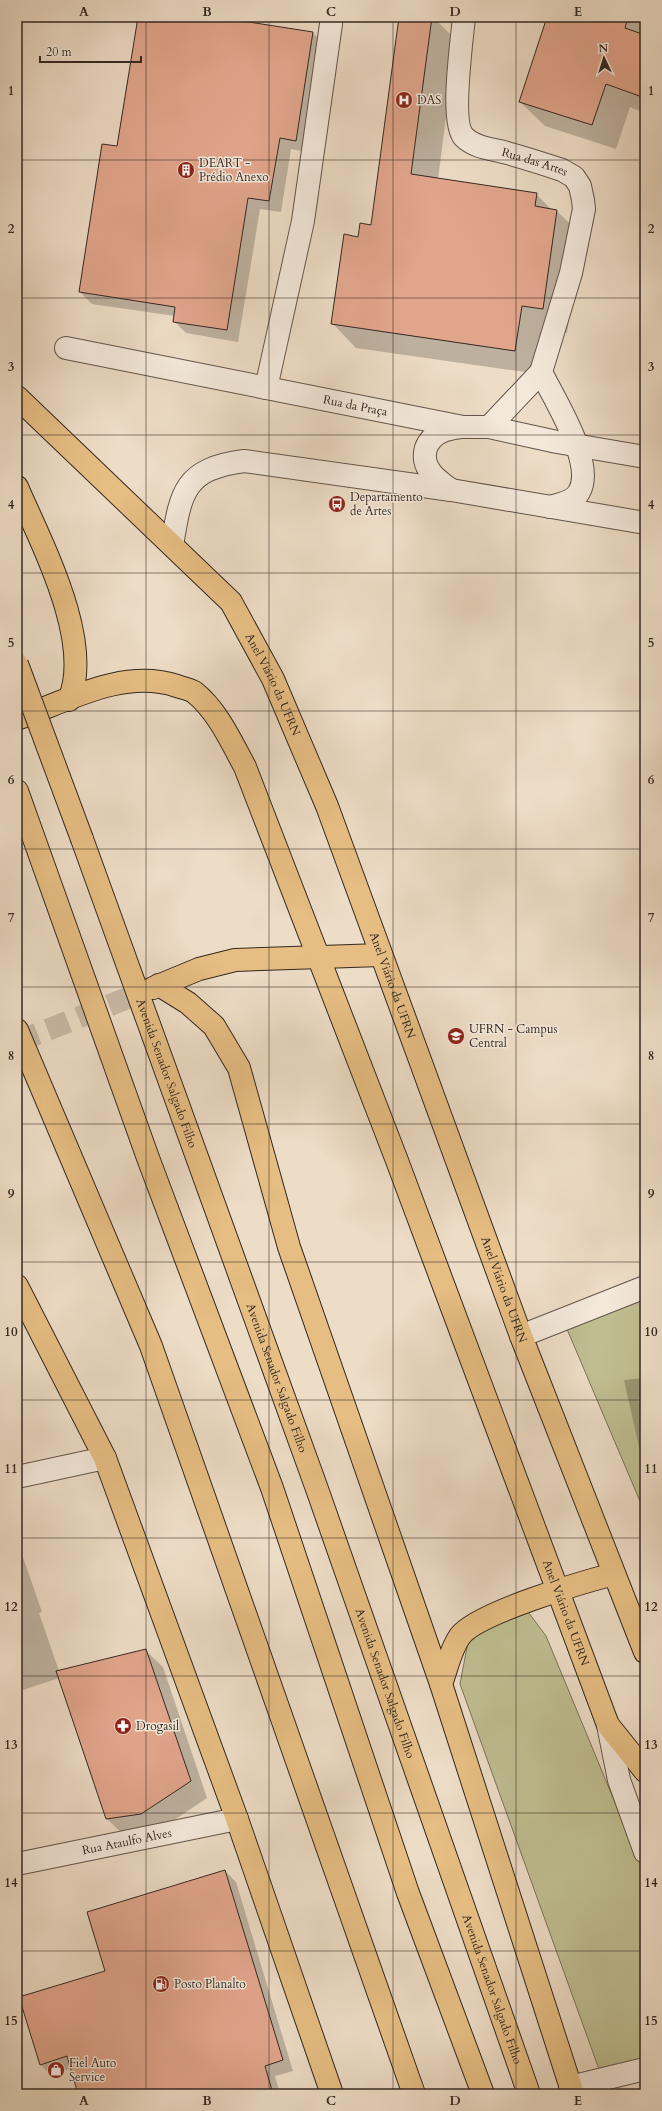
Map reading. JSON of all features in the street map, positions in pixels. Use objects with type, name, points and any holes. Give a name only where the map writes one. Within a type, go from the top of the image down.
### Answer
[{"type":"main road","name":"Anel Viário da UFRN","points":[[17,397],[231,602],[274,679],[327,806],[521,1336],[645,1652]]},
{"type":"main road","points":[[17,488],[50,563],[66,609],[74,643],[76,666],[74,688],[62,702]]},
{"type":"main road","name":"Avenida Senador Salgado Filho","points":[[17,664],[82,839],[317,1489],[529,2094]]},
{"type":"main road","name":"Anel Viário da UFRN","points":[[17,719],[102,688],[124,682],[148,680],[166,682],[193,691],[211,709],[245,767],[396,1158],[608,1725],[645,1771]]},
{"type":"main road","points":[[17,791],[148,1158],[272,1488],[408,1893],[483,2094]]},
{"type":"main road","points":[[381,956],[318,956],[235,960],[199,969],[156,986],[188,1003],[214,1026],[239,1068],[289,1247],[441,1684],[571,2090]]},
{"type":"main road","points":[[17,1030],[151,1346],[414,2094]]},
{"type":"main road","points":[[17,1286],[105,1458],[237,1819],[332,2094]]},
{"type":"main road","points":[[441,1684],[454,1647],[461,1635],[477,1623],[559,1591],[614,1574]]},
{"type":"street","points":[[266,388],[303,221],[332,17]]},
{"type":"street","name":"Rua das Artes","points":[[464,17],[457,104],[457,123],[460,131],[465,138],[478,146],[562,170],[574,177],[580,186],[584,209],[571,273],[541,372],[489,427]]},
{"type":"street","name":"Rua da Praça","points":[[66,348],[464,427],[489,427],[645,457]]},
{"type":"street","points":[[541,372],[577,445],[583,473],[579,493],[569,501],[550,507]]},
{"type":"street","points":[[451,490],[439,481],[428,469],[425,464],[425,452],[428,444],[441,432],[464,427]]},
{"type":"street","points":[[172,545],[179,504],[193,480],[208,469],[244,461],[451,490],[645,523]]},
{"type":"street","points":[[521,1336],[645,1287]]},
{"type":"street","points":[[17,1477],[105,1458]]},
{"type":"street","points":[[608,1725],[620,1780],[645,1852]]},
{"type":"street","name":"Rua Ataulfo Alves","points":[[17,1864],[237,1819]]},
{"type":"street","points":[[571,2090],[645,2069]]},
{"type":"shaded area","points":[[645,1276],[645,1513],[561,1315]]},
{"type":"shaded area","points":[[526,1609],[546,1636],[645,1875],[645,2061],[600,2072],[460,1684],[470,1631]]},
{"type":"building","name":"DEART - Prédio Anexo","points":[[138,17],[217,17],[313,32],[296,141],[280,138],[269,201],[248,198],[227,330],[173,322],[175,307],[79,292],[102,144],[117,146]]},
{"type":"building","points":[[399,17],[432,17],[411,174],[537,193],[535,206],[557,210],[543,309],[522,306],[515,351],[331,324],[344,234],[358,237],[360,223],[371,225]]},
{"type":"building","points":[[547,17],[628,17],[625,28],[645,35],[645,98],[606,84],[592,125],[519,102]]},
{"type":"building","name":"Drogasil","points":[[146,1649],[191,1781],[141,1814],[106,1819],[56,1671]]},
{"type":"building","name":"Posto Planalto","points":[[225,1870],[283,2060],[265,2066],[273,2094],[78,2094],[67,2056],[40,2065],[19,1997],[105,1971],[87,1912]]},
{"type":"tunnel","points":[[17,1042],[153,988]]},
{"type":"place","name":"DAS","points":[[404,100]]},
{"type":"place","name":"DEART - Prédio Anexo","points":[[186,170]]},
{"type":"place","name":"Departamento de Artes","points":[[337,504]]},
{"type":"place","name":"UFRN - Campus Central","points":[[456,1036]]},
{"type":"place","name":"Drogasil","points":[[123,1726]]},
{"type":"place","name":"Posto Planalto","points":[[161,1984]]},
{"type":"place","name":"Fiel Auto Service","points":[[56,2070]]}]
